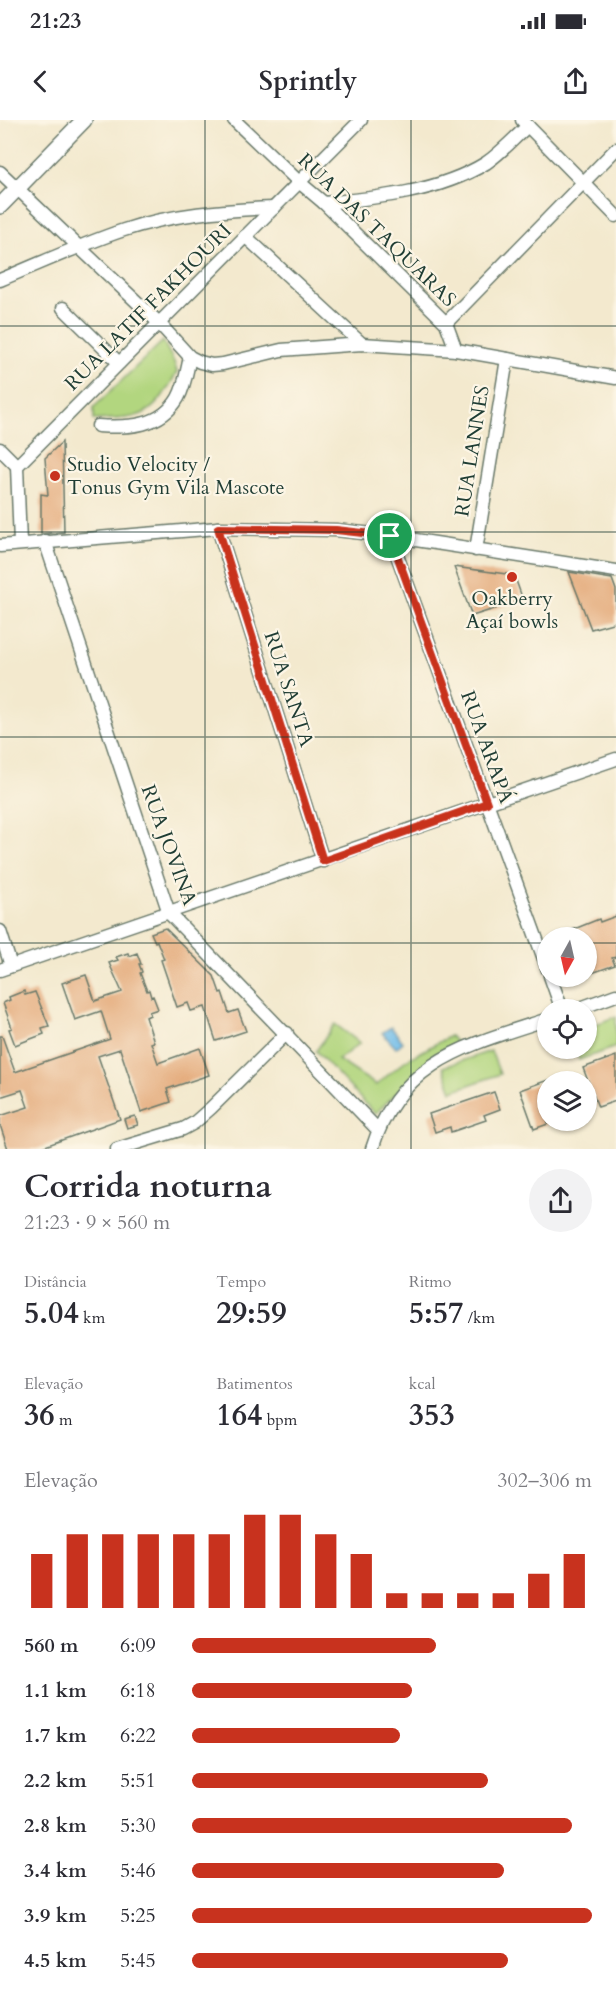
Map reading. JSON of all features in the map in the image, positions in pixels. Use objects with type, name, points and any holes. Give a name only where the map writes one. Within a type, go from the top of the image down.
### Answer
[{"type":"street","points":[[0,206],[84,120]]},
{"type":"street","name":"RUA DAS TAQUARAS","points":[[234,120],[324,203],[446,323],[456,350]]},
{"type":"street","name":"RUA LATIF FAKHOURI","points":[[17,466],[361,120]]},
{"type":"street","points":[[324,203],[419,190],[457,176],[487,162],[525,123],[616,216]]},
{"type":"street","points":[[446,323],[616,149]]},
{"type":"street","points":[[0,172],[159,322],[190,357],[212,365],[281,350],[362,344],[456,350],[616,378]]},
{"type":"street","points":[[0,280],[124,230],[157,221],[222,210],[273,208]]},
{"type":"street","points":[[245,236],[362,344]]},
{"type":"street","points":[[63,308],[119,363]]},
{"type":"street","points":[[98,426],[138,426],[158,418],[179,397],[185,382],[190,357]]},
{"type":"street","name":"RUA LANNES","points":[[476,550],[507,359]]},
{"type":"street","points":[[0,449],[17,466],[20,543]]},
{"type":"street","points":[[0,546],[218,528],[336,530],[390,536],[616,571]]},
{"type":"street","name":"RUA SANTA","points":[[218,528],[323,861]]},
{"type":"street","name":"RUA ARAPÁ","points":[[390,536],[537,940]]},
{"type":"street","name":"RUA JOVINA","points":[[45,541],[169,913],[378,1130]]},
{"type":"street","points":[[0,932],[6,968],[616,759]]},
{"type":"street","points":[[597,1002],[616,995]]},
{"type":"street","points":[[372,1149],[378,1130],[412,1079],[451,1054],[477,1042],[537,1023]]},
{"type":"street","points":[[117,1149],[183,1129],[194,1123],[286,1034]]},
{"type":"green space","points":[[163,341],[177,372],[161,399],[153,407],[136,416],[94,420],[94,407]]},
{"type":"green space","points":[[616,1017],[616,1047],[597,1054],[597,1024]]},
{"type":"green space","points":[[335,1024],[360,1043],[338,1060],[376,1085],[406,1060],[450,1036],[457,1044],[430,1060],[375,1114],[316,1051]]},
{"type":"green space","points":[[491,1051],[500,1074],[452,1091],[443,1067]]},
{"type":"water","points":[[391,1027],[403,1042],[396,1048],[382,1033]]},
{"type":"building","name":"Studio Velocity / Tonus Gym Vila Mascote","points":[[62,442],[64,532],[41,534],[41,494],[48,495],[45,458]]},
{"type":"building","points":[[454,567],[514,575],[523,600],[472,616]]},
{"type":"building","points":[[569,572],[612,579],[616,590],[616,622],[591,629]]},
{"type":"building","points":[[616,916],[616,957],[612,958],[615,965],[597,971],[597,927],[579,927],[599,919],[600,922]]},
{"type":"building","points":[[165,928],[214,976],[229,1013],[238,1010],[246,1031],[216,1041],[205,1007],[191,1011],[188,1003],[177,1007],[161,960],[164,959],[151,933]]},
{"type":"building","points":[[128,953],[129,956],[137,953],[141,964],[139,964],[142,972],[140,973],[158,1009],[149,1012],[150,1015],[146,1017],[158,1063],[200,1048],[209,1075],[167,1089],[171,1102],[141,1112],[120,1049],[98,1056],[120,1119],[37,1149],[8,1149],[0,1125],[0,1116],[28,1107],[22,1090],[0,1097],[0,1036],[2,1036],[15,1072],[110,1039],[101,1011],[75,1020],[62,983],[86,975],[95,1001],[122,992],[109,963],[118,960],[116,957]]},
{"type":"building","points":[[24,991],[25,995],[35,992],[49,1026],[42,1028],[44,1034],[15,1045],[3,1003],[10,1000],[9,997]]},
{"type":"building","points":[[616,1056],[616,1101],[598,1107],[597,1071],[584,1071],[583,1068]]},
{"type":"building","points":[[537,1084],[537,1128],[534,1129],[520,1090]]},
{"type":"building","points":[[494,1092],[500,1109],[484,1115],[486,1120],[451,1132],[450,1127],[435,1132],[429,1114]]},
{"type":"building","points":[[135,1116],[138,1125],[127,1128],[124,1119]]},
{"type":"place","name":"Studio Velocity / Tonus Gym Vila Mascote","points":[[55,476]]},
{"type":"place","name":"Oakberry Açaí bowls","points":[[512,577]]},
{"type":"route","points":[[218,528],[336,530],[390,536],[487,803],[323,861],[218,528]]}]
